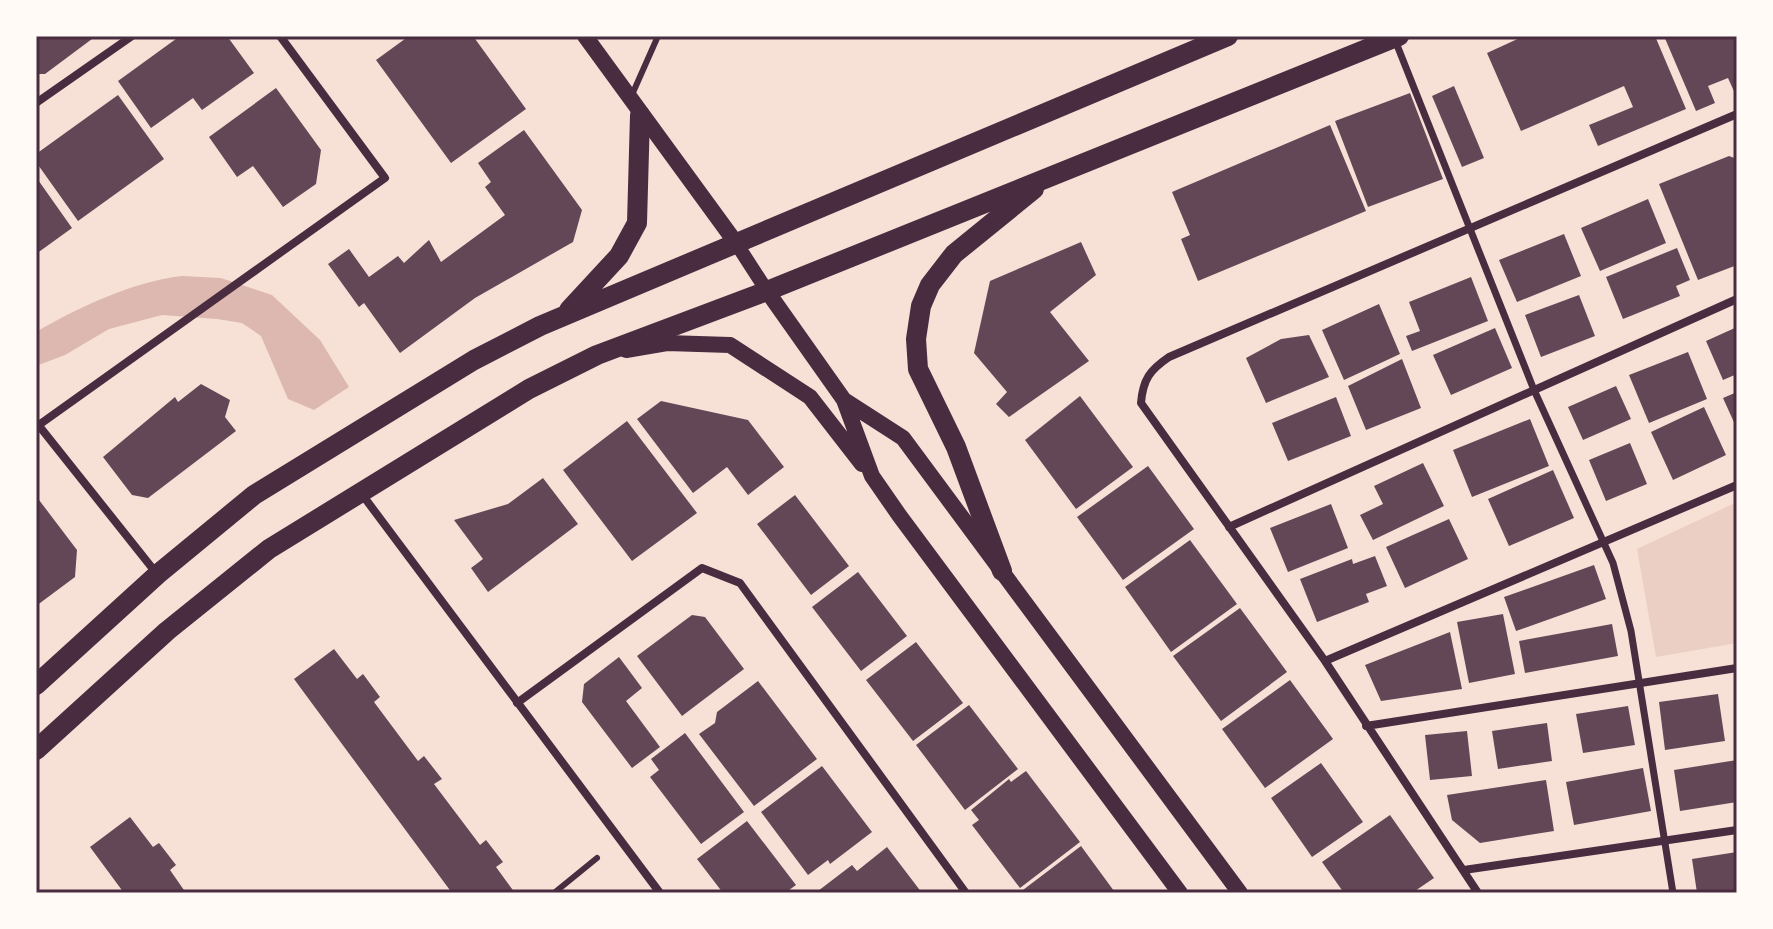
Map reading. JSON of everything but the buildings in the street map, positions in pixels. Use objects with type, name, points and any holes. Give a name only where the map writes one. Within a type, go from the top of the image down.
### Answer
[{"type":"main road","points":[[585,36],[634,108],[736,243]]},
{"type":"main road","points":[[36,685],[158,574],[254,495],[474,360],[565,315],[1228,36]]},
{"type":"main road","points":[[36,750],[167,631],[246,567],[360,491],[529,389],[597,355],[767,291],[1396,37]]},
{"type":"main road","points":[[565,315],[619,256],[637,223],[634,108]]},
{"type":"main road","points":[[1002,571],[956,447],[918,369],[916,339],[921,306],[930,285],[954,254],[1049,176]]},
{"type":"main road","points":[[767,291],[844,400],[872,476]]},
{"type":"main road","points":[[597,355],[667,343],[730,345],[810,397],[872,476],[1180,893]]},
{"type":"main road","points":[[844,400],[903,438],[1240,893]]},
{"type":"street","points":[[36,103],[132,36]]},
{"type":"street","points":[[158,574],[37,425],[385,178],[280,36]]},
{"type":"street","points":[[1396,37],[1534,390],[1613,563],[1639,682],[1673,893]]},
{"type":"street","points":[[1478,893],[1325,661],[1141,403],[1142,384],[1153,368],[1169,357],[1471,231],[1737,114]]},
{"type":"street","points":[[736,243],[767,291]]},
{"type":"street","points":[[1229,527],[1737,299]]},
{"type":"street","points":[[1325,661],[1737,485]]},
{"type":"street","points":[[360,491],[660,893]]},
{"type":"street","points":[[517,703],[702,568],[740,583],[966,893]]},
{"type":"street","points":[[1366,726],[1737,668]]},
{"type":"street","points":[[1464,870],[1737,830]]},
{"type":"lane","points":[[634,108],[658,36]]},
{"type":"lane","points":[[554,893],[597,858]]},
{"type":"shaded area","points":[[182,276],[221,278],[272,295],[320,340],[349,387],[314,410],[288,399],[261,336],[242,323],[162,315],[109,329],[65,355],[36,366],[36,332],[106,297],[144,284]]},
{"type":"shaded area","points":[[1737,502],[1737,643],[1656,657],[1637,549]]}]
